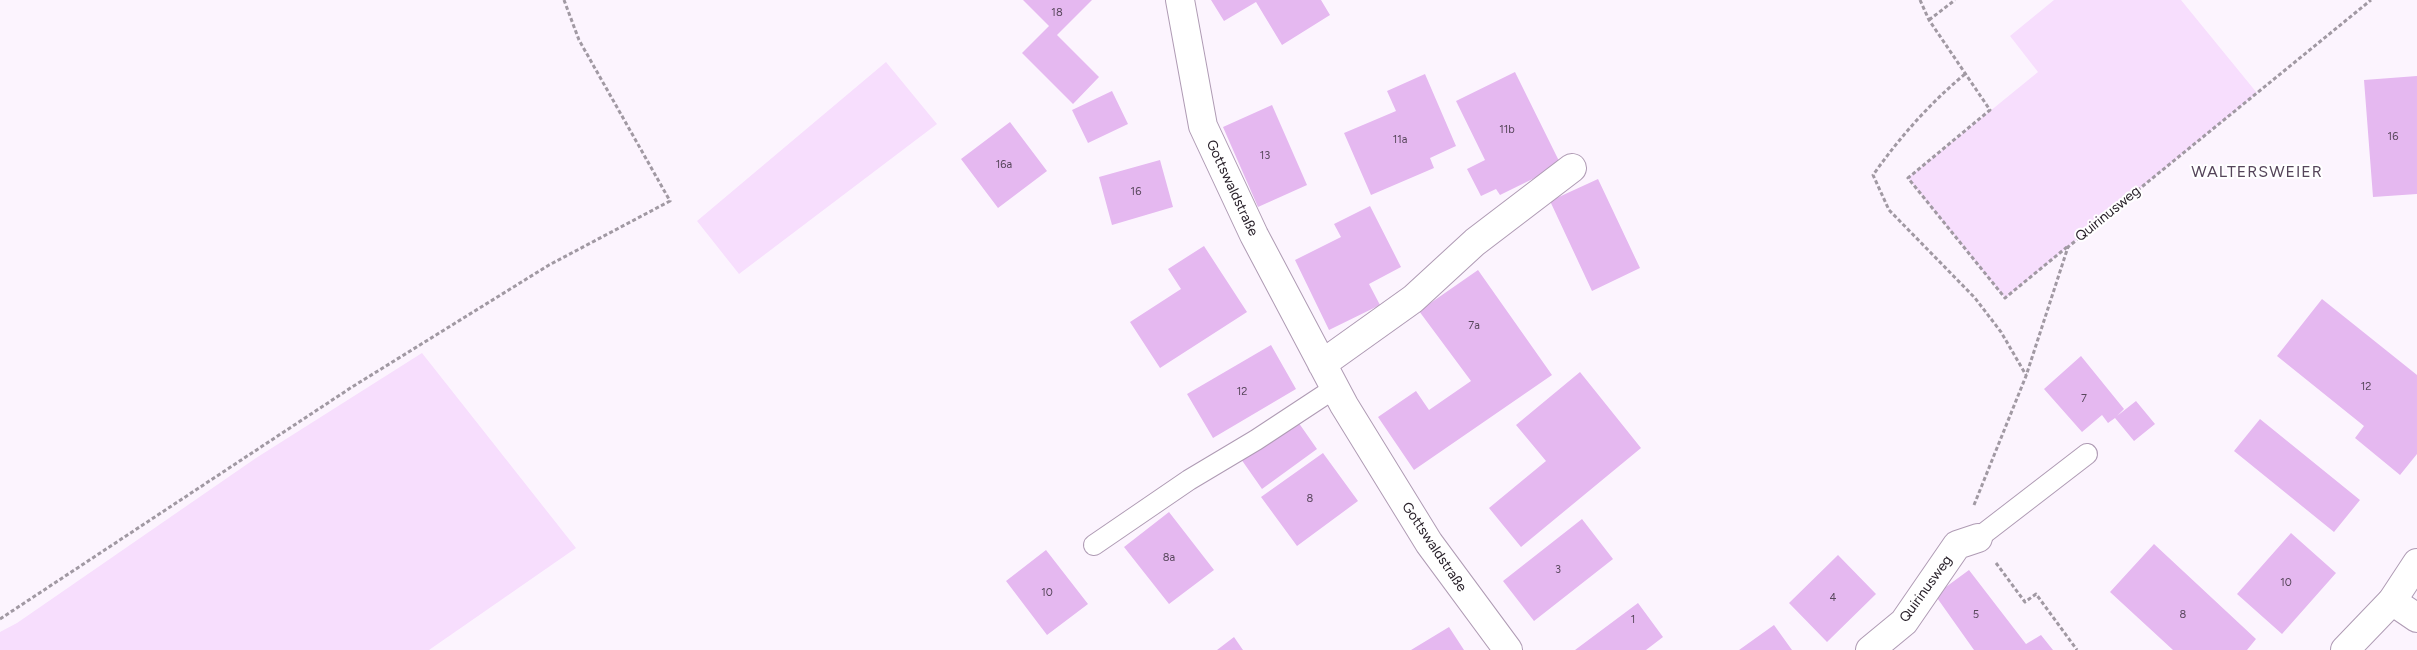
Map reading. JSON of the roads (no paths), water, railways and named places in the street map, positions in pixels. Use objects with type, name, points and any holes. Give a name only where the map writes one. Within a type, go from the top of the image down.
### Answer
[{"type":"street","name":"Gottswaldstraße","points":[[1180,0],[1203,126],[1254,236],[1335,388],[1429,543],[1508,650]]},
{"type":"street","points":[[1322,364],[1413,299],[1475,242],[1572,168]]},
{"type":"street","name":"Quirinusweg","points":[[1870,650],[1904,622],[1968,541]]},
{"type":"street","points":[[2345,650],[2392,601],[2417,563]]},
{"type":"street","points":[[2392,601],[2417,618]]},
{"type":"lane","points":[[1094,546],[1189,480],[1256,440],[1335,388]]},
{"type":"lane","name":"Quirinusweg","points":[[1968,541],[2087,454]]},
{"type":"district","name":"WALTERSWEIER","points":[[2257,172]]}]
